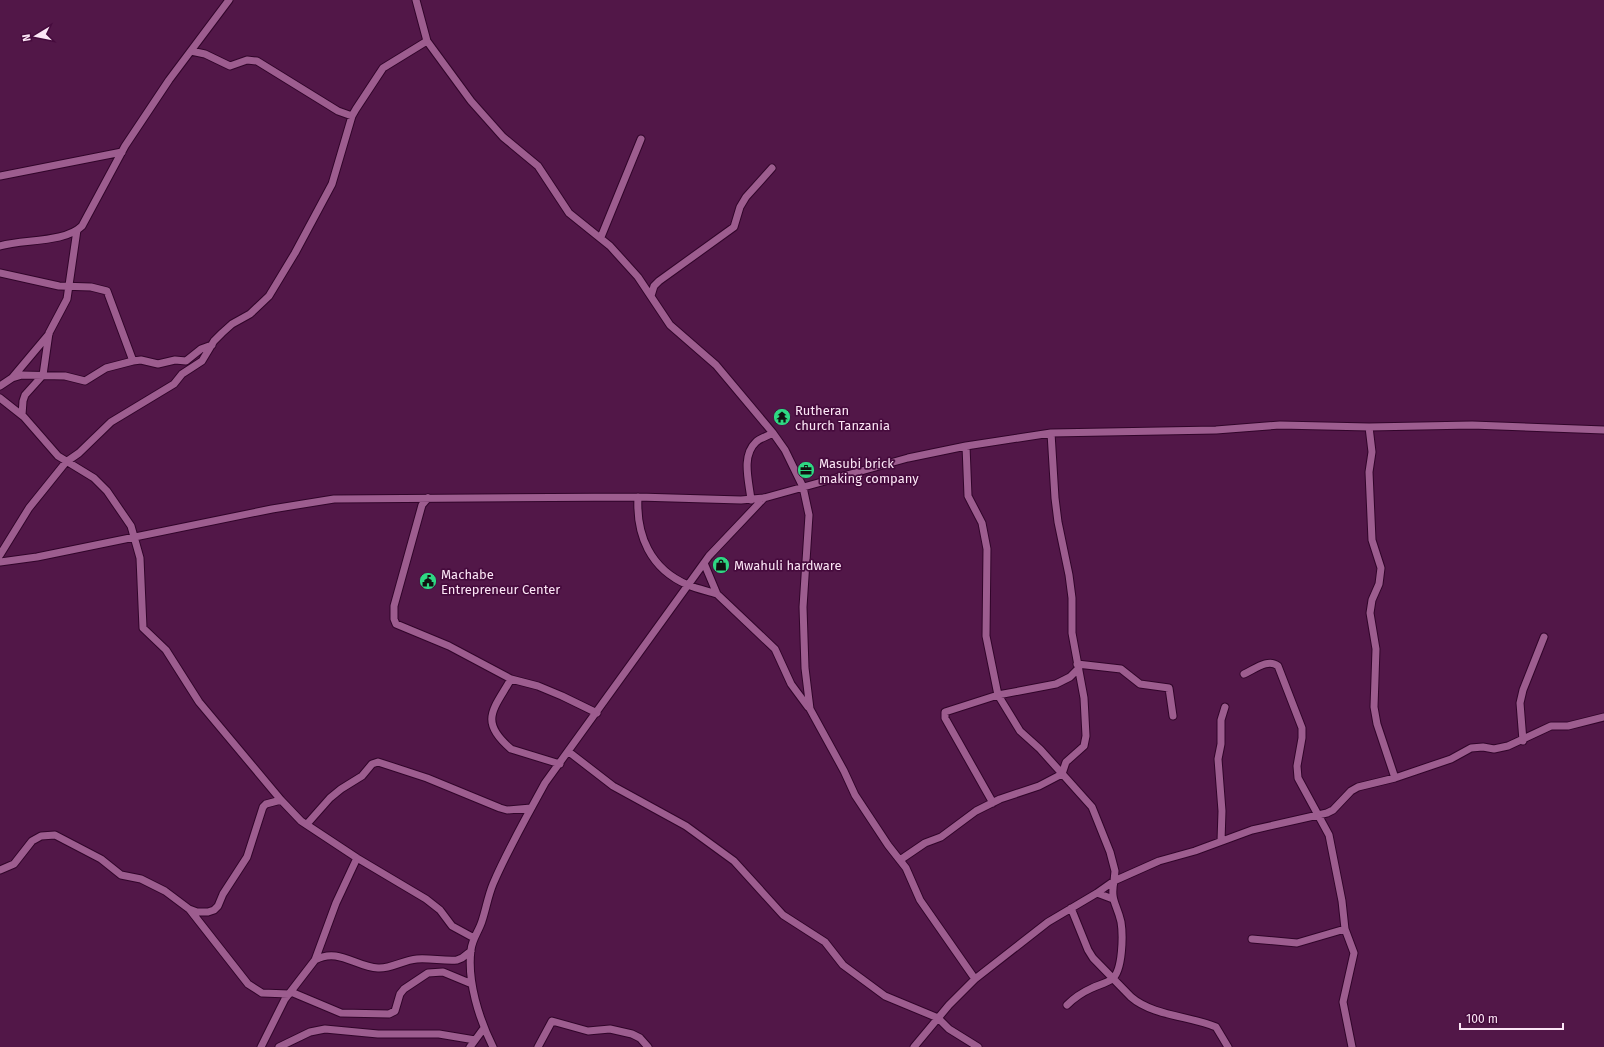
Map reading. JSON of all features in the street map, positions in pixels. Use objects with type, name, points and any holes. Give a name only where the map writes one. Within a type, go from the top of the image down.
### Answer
[{"type":"street","points":[[0,246],[15,242],[60,236],[77,230],[88,218],[98,194],[122,152],[169,80],[229,0]]},
{"type":"street","points":[[416,0],[427,41],[486,119],[503,137],[538,166],[569,213],[601,237],[638,277],[673,328],[716,365],[773,433],[785,450],[803,487],[809,515],[804,613],[805,668],[810,709]]},
{"type":"street","points":[[0,555],[29,508],[66,462],[83,449],[111,422],[174,384],[182,374],[202,361],[212,345],[229,327],[262,303],[280,279],[332,184],[352,116],[383,68],[427,41]]},
{"type":"street","points":[[191,51],[205,54],[230,66],[247,60],[257,61],[338,111],[352,116]]},
{"type":"street","points":[[601,237],[641,140]]},
{"type":"street","points":[[0,176],[122,152]]},
{"type":"street","points":[[651,296],[654,286],[658,281],[734,227],[740,207],[746,196],[772,168]]},
{"type":"street","points":[[0,386],[12,378],[50,333],[65,306],[70,287],[77,230]]},
{"type":"street","points":[[0,273],[70,287],[91,287],[107,291],[133,361]]},
{"type":"street","points":[[22,416],[23,400],[25,395],[43,375],[50,333]]},
{"type":"street","points":[[12,378],[26,375],[43,375],[65,376],[85,381],[91,379],[106,368],[133,361],[141,360],[158,364],[175,360],[186,361],[201,349],[212,345]]},
{"type":"street","points":[[0,398],[22,416],[52,451],[66,462],[90,475],[107,491],[131,526],[135,536],[140,558],[143,628],[166,650],[199,702],[281,800],[307,824],[357,858],[426,899],[440,910],[452,926],[474,938]]},
{"type":"street","points":[[0,562],[37,557],[272,508],[334,500],[638,497],[751,500],[764,498],[908,458],[966,446],[1051,433],[1216,430],[1280,425],[1472,425],[1604,430]]},
{"type":"street","points":[[1369,426],[1372,452],[1369,472],[1372,540],[1381,568],[1379,584],[1372,600],[1370,613],[1376,649],[1374,715],[1395,778]]},
{"type":"street","points":[[751,500],[747,461],[748,454],[757,441],[773,433]]},
{"type":"street","points":[[900,860],[925,843],[941,837],[976,811],[1007,796],[1039,786],[1062,774],[1066,762],[1082,749],[1086,742],[1084,698],[1077,667],[1072,633],[1072,598],[1055,498],[1051,433]]},
{"type":"street","points":[[966,446],[968,496],[982,523],[987,549],[986,636],[998,695],[1020,731],[1040,749],[1088,802],[1095,814],[1110,852],[1115,871],[1113,899],[1120,917],[1122,930],[1120,960],[1113,979],[1075,997],[1066,1004]]},
{"type":"street","points":[[638,497],[638,524],[645,544],[667,572],[688,585],[717,594]]},
{"type":"street","points":[[428,498],[422,505],[394,606],[394,621],[401,627],[449,646],[511,679],[556,693],[597,713]]},
{"type":"street","points":[[493,1047],[484,1028],[472,984],[471,951],[474,938],[482,921],[494,883],[531,808],[560,764],[704,563],[735,527],[764,498]]},
{"type":"street","points":[[704,563],[717,594],[775,649],[791,684],[810,709],[844,771],[855,795],[888,845],[906,868],[920,900],[975,979]]},
{"type":"street","points":[[1523,741],[1520,703],[1523,690],[1544,636]]},
{"type":"street","points":[[1244,674],[1269,662],[1274,662],[1281,669],[1302,728],[1302,738],[1297,766],[1298,778],[1329,835],[1342,901],[1344,928],[1354,952],[1343,1002],[1352,1047]]},
{"type":"street","points":[[993,803],[964,754],[944,715],[947,710],[998,695],[1056,684],[1070,677],[1077,667]]},
{"type":"street","points":[[1077,667],[1121,669],[1140,684],[1169,688],[1173,716]]},
{"type":"street","points":[[511,679],[491,715],[492,726],[510,749],[560,764]]},
{"type":"street","points":[[1221,842],[1222,811],[1218,759],[1222,741],[1220,720],[1225,707]]},
{"type":"street","points":[[914,1047],[938,1018],[975,979],[1048,922],[1097,893],[1114,880],[1159,860],[1195,851],[1252,830],[1281,822],[1318,816],[1333,810],[1355,788],[1395,778],[1451,759],[1471,748],[1483,747],[1494,749],[1523,741],[1551,726],[1568,726],[1604,717]]},
{"type":"street","points":[[569,752],[614,786],[686,826],[734,861],[783,915],[825,942],[843,965],[878,992],[938,1018],[949,1029],[978,1047]]},
{"type":"street","points":[[307,824],[330,798],[345,786],[359,778],[372,764],[378,762],[427,778],[500,808],[508,810],[531,808]]},
{"type":"street","points":[[189,909],[197,912],[208,912],[214,910],[247,858],[263,807],[266,804],[281,800]]},
{"type":"street","points":[[0,870],[14,864],[32,841],[41,836],[55,835],[101,859],[121,876],[141,879],[165,891],[189,909],[248,984],[262,993],[290,993],[341,1013],[389,1014],[394,1010],[400,994],[404,989],[428,973],[443,972],[472,984]]},
{"type":"street","points":[[261,1047],[290,993],[315,960],[336,903],[357,858]]},
{"type":"street","points":[[1097,893],[1113,899]]},
{"type":"street","points":[[1071,908],[1088,950],[1113,979],[1136,1002],[1216,1027],[1228,1047]]},
{"type":"street","points":[[1252,938],[1297,942],[1344,928]]},
{"type":"street","points":[[315,960],[322,957],[337,956],[348,958],[374,968],[384,968],[416,959],[457,960],[471,951]]},
{"type":"street","points":[[538,1047],[552,1021],[588,1031],[610,1029],[632,1034],[640,1038],[648,1047]]},
{"type":"street","points":[[279,1047],[310,1032],[325,1028],[378,1034],[439,1034],[475,1040]]},
{"type":"street","points":[[470,1047],[484,1028]]},
{"type":"place","name":"Rutheran church Tanzania","points":[[782,417]]},
{"type":"place","name":"Masubi brick making company","points":[[806,470]]},
{"type":"place","name":"Mwahuli hardware","points":[[721,565]]},
{"type":"place","name":"Machabe Entrepreneur Center","points":[[428,581]]}]
